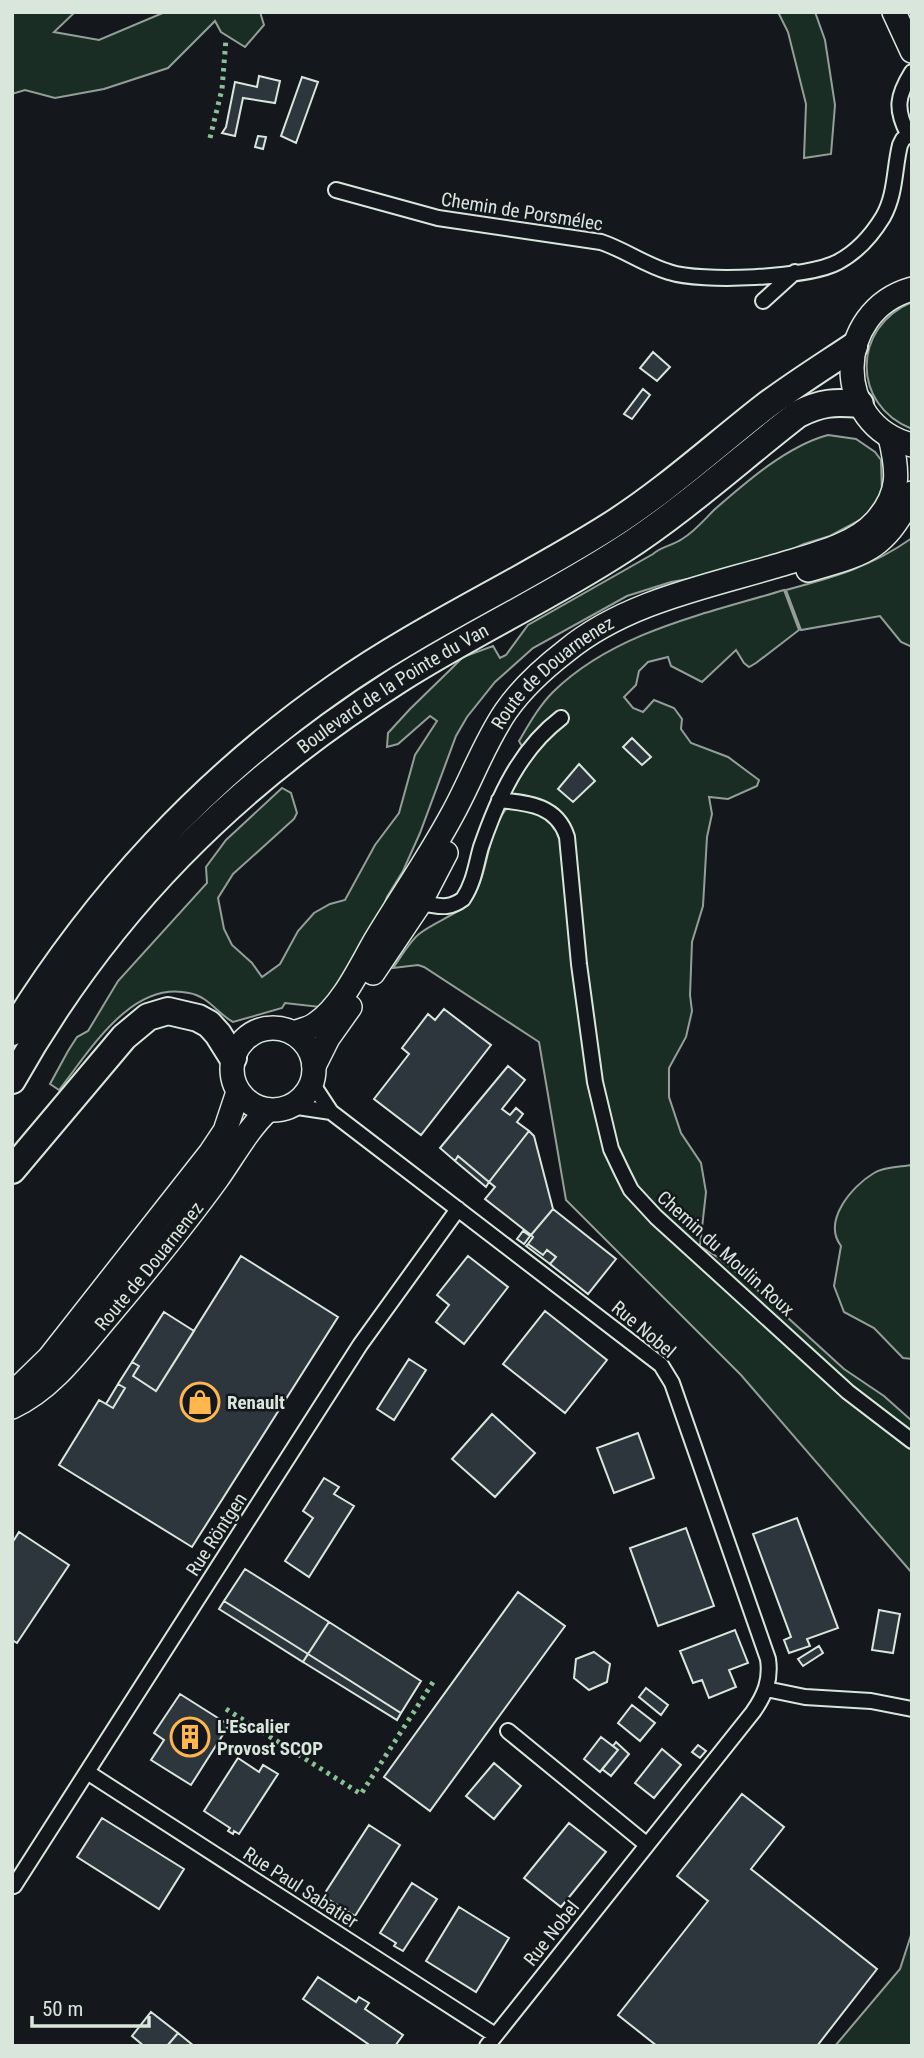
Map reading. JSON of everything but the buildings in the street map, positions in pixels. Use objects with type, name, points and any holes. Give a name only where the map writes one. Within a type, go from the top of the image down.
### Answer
[{"type":"highway","name":"Boulevard de la Pointe du Van","points":[[12,1032],[67,949],[116,887],[182,816],[250,753],[335,688],[389,653],[587,540],[637,508],[764,408],[854,346]]},
{"type":"highway","name":"Boulevard de la Pointe du Van","points":[[12,1080],[64,995],[130,908],[223,811],[291,754],[399,679],[622,550],[798,414],[829,402],[860,404]]},
{"type":"highway","points":[[12,1170],[124,1037],[148,1017],[168,1011],[198,1018],[209,1024],[218,1034],[233,1058]]},
{"type":"main road","points":[[896,12],[912,33]]},
{"type":"main road","points":[[896,12],[912,51]]},
{"type":"main road","points":[[901,441],[878,428],[860,404],[852,375],[854,346],[860,331],[880,305],[911,288]]},
{"type":"main road","name":"Route de Douarnenez","points":[[293,1033],[317,1024],[331,1010],[352,980],[436,845],[498,724],[519,694],[541,672],[588,635],[626,615],[679,595],[801,559],[865,531],[883,513],[896,485],[896,460],[901,441]]},
{"type":"main road","name":"Route de Douarnenez","points":[[313,1074],[328,1038],[420,903],[510,732],[536,697],[571,663],[638,624],[868,551],[881,541],[902,516],[912,493]]},
{"type":"main road","points":[[281,1028],[303,1041],[311,1053],[313,1074],[307,1092],[291,1106],[268,1110],[246,1101],[238,1092],[232,1076],[233,1058],[246,1037],[257,1031],[281,1028]]},
{"type":"main road","name":"Route de Douarnenez","points":[[12,1394],[49,1359],[211,1152],[225,1131],[238,1092]]},
{"type":"main road","name":"Route de Douarnenez","points":[[12,1407],[43,1388],[88,1339],[180,1228],[219,1177],[247,1134],[268,1110]]},
{"type":"street","name":"Chemin de Porsmélec","points":[[336,190],[438,218],[601,242],[671,273],[698,278],[795,272],[836,264],[864,242],[883,218],[889,203],[900,145],[910,134],[900,119],[899,102],[912,72]]},
{"type":"street","points":[[763,300],[795,272]]},
{"type":"street","points":[[395,909],[420,903],[447,906],[463,898],[473,878],[499,800],[522,759],[546,729],[561,718]]},
{"type":"street","name":"Chemin du Moulin Roux","points":[[499,800],[536,805],[556,816],[564,826],[595,1082],[611,1149],[631,1190],[656,1217],[848,1392],[912,1441]]},
{"type":"street","name":"Rue Nobel","points":[[313,1074],[331,1112],[646,1352],[666,1373],[768,1659],[770,1672],[766,1689],[752,1712],[491,2040]]},
{"type":"street","name":"Rue Nobel","points":[[291,1106],[331,1112]]},
{"type":"street","name":"Rue Röntgen","points":[[14,1886],[360,1345],[458,1209]]},
{"type":"street","points":[[766,1689],[805,1697],[871,1701],[912,1709]]},
{"type":"street","points":[[508,1731],[646,1844]]},
{"type":"street","name":"Rue Paul Sabatier","points":[[87,1772],[491,2040]]},
{"type":"green space","points":[[12,12],[75,12],[54,32],[99,40],[165,12],[260,12],[264,25],[245,47],[221,32],[215,21],[168,68],[104,89],[55,98],[25,90],[12,94]]},
{"type":"green space","points":[[778,12],[815,12],[825,40],[835,105],[831,154],[804,158],[806,104],[788,32]]},
{"type":"green space","points":[[912,302],[912,429],[892,418],[878,403],[869,385],[867,366],[870,347],[878,329],[892,314]]},
{"type":"green space","points":[[828,435],[856,439],[875,452],[881,460],[882,493],[862,519],[830,536],[777,556],[717,574],[671,582],[627,596],[533,648],[495,682],[467,717],[456,736],[420,833],[403,871],[387,897],[372,935],[349,977],[320,1007],[285,1003],[282,1008],[233,1022],[196,995],[168,992],[149,997],[114,1022],[59,1090],[50,1084],[77,1037],[88,1031],[118,981],[207,883],[206,867],[226,840],[282,788],[291,793],[297,813],[294,819],[233,874],[218,898],[224,929],[232,945],[252,963],[262,977],[280,964],[298,931],[314,913],[330,904],[345,900],[375,845],[399,813],[415,755],[437,721],[430,716],[398,744],[387,747],[388,733],[463,657],[493,646],[500,658],[506,655],[528,625],[682,539],[726,499],[782,456]]},
{"type":"green space","points":[[912,538],[912,647],[901,642],[880,616],[801,630],[786,590],[867,564]]},
{"type":"green space","points":[[784,590],[799,630],[756,663],[749,667],[736,650],[702,682],[671,666],[668,657],[648,662],[639,671],[636,685],[624,697],[633,708],[643,712],[654,700],[674,708],[682,719],[681,729],[691,743],[728,757],[759,780],[757,786],[728,799],[709,797],[712,814],[707,837],[703,906],[692,942],[692,1011],[686,1037],[669,1068],[669,1097],[681,1133],[701,1163],[706,1192],[700,1246],[753,1286],[844,1369],[884,1396],[912,1421],[912,1573],[741,1375],[566,1200],[539,1042],[424,967],[418,965],[393,968],[419,934],[462,908],[472,898],[482,875],[492,837],[511,804],[510,790],[528,757],[519,741],[553,692],[577,671],[632,640],[692,617]]},
{"type":"green space","points":[[912,1165],[912,1359],[903,1358],[874,1328],[844,1312],[834,1286],[841,1246],[835,1226],[842,1205],[857,1186],[874,1173],[887,1168]]},
{"type":"green space","points":[[912,1932],[912,2046],[835,2046],[900,1969]]},
{"type":"hedge","points":[[210,138],[222,89],[226,39]]},
{"type":"hedge","points":[[226,1709],[361,1794],[435,1679]]},
{"type":"place","name":"Renault","points":[[200,1402]]},
{"type":"place","name":"L'Escalier Provost SCOP","points":[[190,1737]]}]
